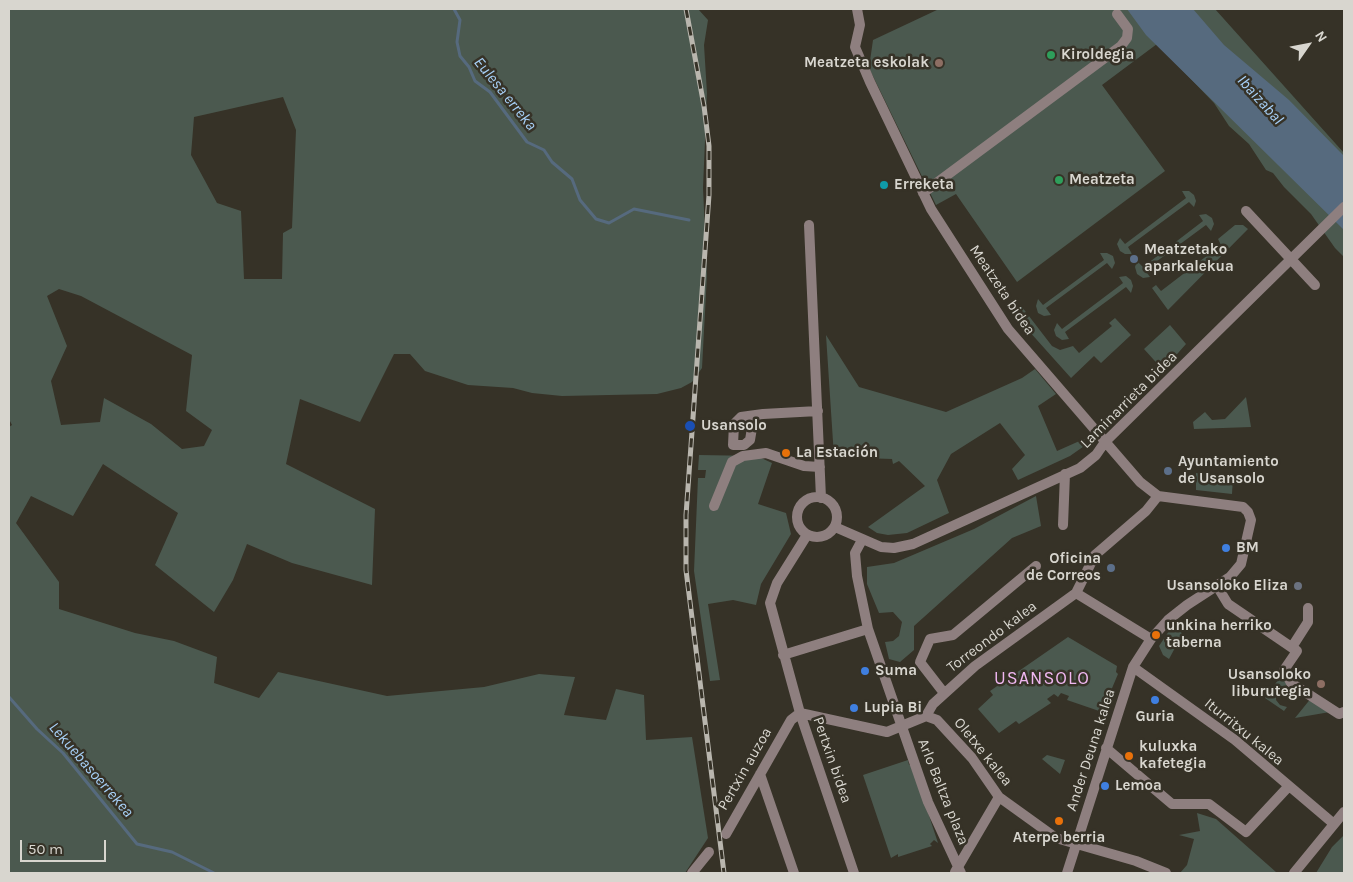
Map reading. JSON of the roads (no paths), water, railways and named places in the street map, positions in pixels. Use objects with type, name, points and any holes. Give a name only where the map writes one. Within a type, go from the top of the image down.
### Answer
[{"type":"street","name":"Meatzeta bidea","points":[[857,9],[860,24],[854,47],[931,209],[1008,329],[1105,442]]},
{"type":"street","points":[[923,192],[1121,46],[1127,38],[1128,29],[1117,14]]},
{"type":"street","name":"Laminarrieta bidea","points":[[835,527],[862,540],[894,548],[913,544],[1086,464],[1096,455],[1105,442],[1344,207]]},
{"type":"street","points":[[1246,211],[1316,285]]},
{"type":"street","points":[[809,225],[821,498]]},
{"type":"street","points":[[754,416],[818,411]]},
{"type":"street","points":[[1105,442],[1140,482],[1158,496]]},
{"type":"street","points":[[714,506],[732,462],[743,456],[766,453],[804,466],[820,467]]},
{"type":"street","points":[[1063,525],[1065,474]]},
{"type":"street","name":"Ander Deuna kalea","points":[[1067,873],[1133,667],[1151,639],[1187,605],[1230,577],[1241,564],[1251,520],[1248,512],[1243,507],[1158,496]]},
{"type":"street","name":"Torreondo kalea","points":[[926,716],[933,704],[944,692],[974,666],[1076,593],[1096,555],[1146,511],[1158,496]]},
{"type":"street","points":[[821,498],[827,500],[835,509],[837,515],[835,527],[831,532],[820,537],[807,535],[799,526],[798,513],[800,508],[809,499],[821,498]]},
{"type":"street","name":"Pertxin bidea","points":[[807,535],[777,583],[770,603],[800,713],[854,873]]},
{"type":"street","points":[[862,540],[856,553],[856,559],[868,629],[901,728]]},
{"type":"street","points":[[944,692],[920,662],[930,639],[953,635],[1036,566]]},
{"type":"street","points":[[1216,586],[1228,604],[1295,649]]},
{"type":"street","points":[[1076,593],[1151,639]]},
{"type":"street","points":[[1308,608],[1308,622],[1284,670],[1291,683],[1339,714],[1344,712]]},
{"type":"street","points":[[783,655],[868,629]]},
{"type":"street","name":"Iturritxu kalea","points":[[1133,667],[1236,740],[1288,787],[1334,824]]},
{"type":"street","points":[[800,713],[887,732],[901,728],[926,716]]},
{"type":"street","name":"Pertxin auzoa","points":[[726,834],[791,720],[800,713]]},
{"type":"street","name":"Oletxe kalea","points":[[926,716],[938,720],[966,751],[999,797],[1056,838],[1136,861],[1166,873]]},
{"type":"street","name":"Arlo Baltza plaza","points":[[901,728],[928,802],[958,871]]},
{"type":"street","points":[[1106,748],[1172,804],[1208,804],[1246,832],[1288,787]]},
{"type":"street","points":[[760,774],[794,873]]},
{"type":"street","points":[[958,871],[999,797]]},
{"type":"street","points":[[1294,873],[1344,812]]},
{"type":"street","points":[[692,873],[709,852]]},
{"type":"water","name":"Ibaizabal","points":[[1127,9],[1193,9],[1224,45],[1289,100],[1344,156],[1344,230],[1146,35]]},
{"type":"waterway","name":"Eulesa erreka","points":[[454,9],[460,20],[457,42],[460,56],[469,67],[475,81],[490,92],[527,142],[544,150],[552,162],[572,179],[580,200],[596,219],[609,223],[634,209],[689,220]]},
{"type":"waterway","name":"Lekuebasoerrekea","points":[[9,697],[37,729],[63,753],[137,844],[172,852],[214,873]]},
{"type":"railway","points":[[686,9],[704,106],[709,146],[709,195],[686,515],[686,570],[724,873]]},
{"type":"place","name":"Kiroldegia","points":[[1051,55]]},
{"type":"place","name":"Meatzeta eskolak","points":[[939,63]]},
{"type":"place","name":"Meatzeta","points":[[1059,180]]},
{"type":"place","name":"Erreketa","points":[[884,185]]},
{"type":"place","name":"Meatzetako aparkalekua","points":[[1134,259]]},
{"type":"place","name":"Usansolo","points":[[690,426]]},
{"type":"place","name":"La Estación","points":[[786,453]]},
{"type":"place","name":"Ayuntamiento de Usansolo","points":[[1168,471]]},
{"type":"place","name":"BM","points":[[1226,548]]},
{"type":"place","name":"Oficina de Correos","points":[[1111,568]]},
{"type":"place","name":"Usansoloko Eliza","points":[[1298,586]]},
{"type":"place","name":"unkina herriko taberna","points":[[1156,635]]},
{"type":"place","name":"Suma","points":[[865,671]]},
{"type":"place","name":"Usansoloko liburutegia","points":[[1321,684]]},
{"type":"place","name":"Guria","points":[[1155,700]]},
{"type":"place","name":"Lupia Bi","points":[[854,708]]},
{"type":"place","name":"kuluxka kafetegia","points":[[1129,756]]},
{"type":"place","name":"Lemoa","points":[[1105,786]]},
{"type":"place","name":"Aterpe berria","points":[[1059,821]]},
{"type":"district","name":"USANSOLO","points":[[1042,679]]}]
